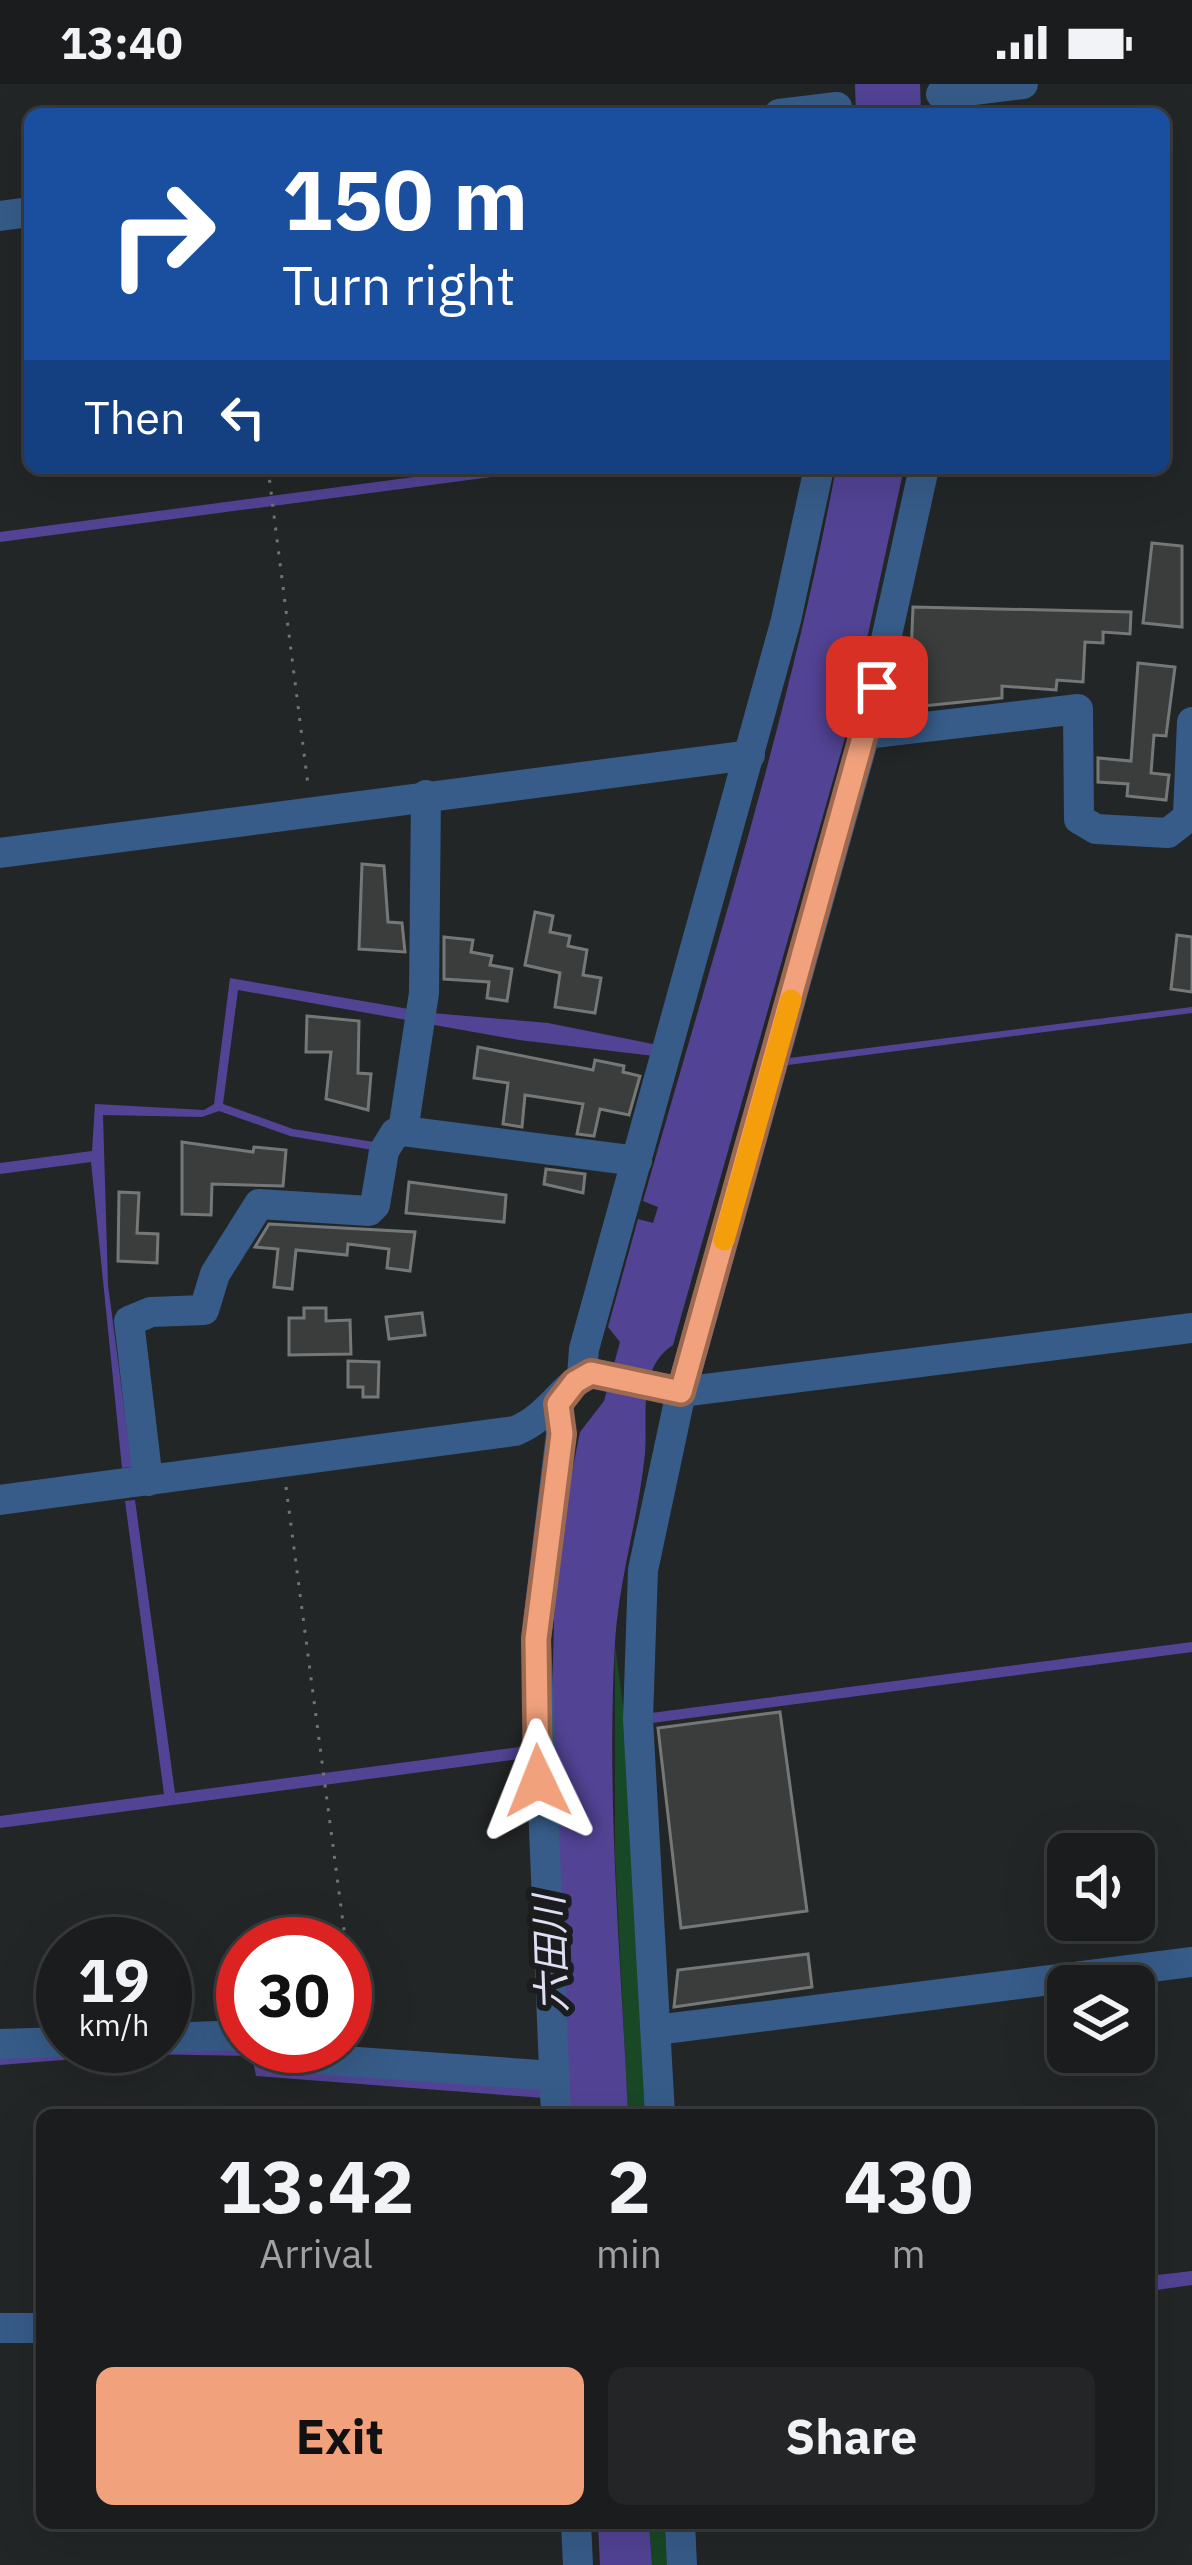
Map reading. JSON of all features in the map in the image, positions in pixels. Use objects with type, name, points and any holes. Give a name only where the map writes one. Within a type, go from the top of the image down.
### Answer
[{"type":"street","points":[[941,98],[1022,84]]},
{"type":"street","points":[[592,1374],[584,1348],[750,755],[818,474]]},
{"type":"street","points":[[660,2109],[638,1719],[643,1570],[669,1390],[866,734],[924,474]]},
{"type":"street","points":[[866,734],[1078,709],[1079,819],[1096,829],[1168,833],[1190,814],[1192,722]]},
{"type":"street","points":[[0,853],[750,755]]},
{"type":"street","points":[[403,1131],[420,1017],[426,795]]},
{"type":"street","points":[[148,1481],[129,1321],[151,1312],[204,1310],[215,1274],[259,1204],[369,1211],[384,1151],[395,1133],[403,1131],[637,1161]]},
{"type":"street","points":[[592,1374],[669,1390],[1192,1328]]},
{"type":"street","points":[[0,1500],[515,1431],[539,1421],[592,1374]]},
{"type":"street","points":[[556,2109],[536,1639],[562,1434],[558,1404]]},
{"type":"street","points":[[656,2030],[1192,1962]]},
{"type":"street","points":[[0,2044],[36,2043]]},
{"type":"street","points":[[372,2063],[554,2076]]},
{"type":"street","points":[[0,2328],[36,2328]]},
{"type":"street","points":[[576,2529],[578,2565]]},
{"type":"street","points":[[680,2529],[682,2565]]},
{"type":"path","points":[[269,474],[311,811]]},
{"type":"path","points":[[283,1464],[342,1917]]},
{"type":"green space","points":[[615,1644],[626,1729],[647,2109],[628,2109],[615,1854]]},
{"type":"green space","points":[[649,2529],[669,2529],[671,2565],[652,2565]]},
{"type":"shaded area","points":[[855,84],[920,84],[921,108],[856,108]]},
{"type":"shaded area","points":[[437,474],[514,474],[0,542],[0,532]]},
{"type":"shaded area","points":[[835,474],[903,474],[847,731],[673,1345],[661,1356],[648,1383],[644,1462],[617,1619],[613,1701],[628,2109],[568,2109],[551,1752],[554,1617],[564,1512],[580,1432],[604,1401],[620,1342],[608,1327],[638,1219],[653,1223],[658,1207],[643,1201],[773,745]]},
{"type":"shaded area","points":[[230,978],[432,1013],[548,1023],[658,1045],[654,1056],[519,1040],[238,990],[223,1104],[293,1129],[374,1142],[373,1150],[290,1136],[219,1111],[202,1117],[103,1115],[108,1285],[132,1467],[122,1468],[91,1162],[0,1174],[0,1163],[92,1151],[95,1104],[204,1110],[214,1104]]},
{"type":"shaded area","points":[[1192,1007],[1192,1013],[788,1065],[789,1058]]},
{"type":"shaded area","points":[[135,1500],[175,1793],[526,1746],[527,1758],[0,1828],[0,1816],[164,1794],[125,1501]]},
{"type":"shaded area","points":[[1192,1642],[1192,1652],[652,1723],[651,1713]]},
{"type":"shaded area","points":[[192,2048],[216,2049],[216,2055],[192,2055]]},
{"type":"shaded area","points":[[36,2054],[36,2062],[0,2065],[0,2057]]},
{"type":"shaded area","points":[[320,2073],[544,2089],[544,2098],[256,2076]]},
{"type":"shaded area","points":[[1192,2271],[1192,2285],[1155,2290],[1155,2275]]},
{"type":"shaded area","points":[[598,2529],[649,2529],[652,2565],[600,2565]]},
{"type":"building","points":[[1152,543],[1182,546],[1182,627],[1143,623]]},
{"type":"building","points":[[913,607],[1131,612],[1130,634],[1103,632],[1103,643],[1085,642],[1083,682],[1057,680],[1056,690],[1002,686],[1002,698],[893,709],[903,654],[911,654]]},
{"type":"building","points":[[1138,663],[1175,667],[1166,736],[1154,735],[1151,773],[1169,775],[1166,800],[1127,796],[1128,784],[1098,782],[1098,758],[1131,761]]},
{"type":"building","points":[[362,864],[384,866],[388,922],[402,923],[405,952],[359,949]]},
{"type":"building","points":[[535,912],[553,916],[550,932],[570,936],[568,946],[587,950],[583,975],[601,978],[595,1013],[555,1007],[560,973],[525,965]]},
{"type":"building","points":[[1177,935],[1192,937],[1192,992],[1171,989]]},
{"type":"building","points":[[444,937],[473,940],[471,952],[492,956],[490,965],[512,969],[507,1001],[487,998],[489,982],[444,979]]},
{"type":"building","points":[[307,1016],[359,1021],[358,1073],[371,1074],[368,1110],[326,1099],[331,1052],[306,1052]]},
{"type":"building","points":[[478,1047],[593,1070],[595,1060],[624,1066],[623,1072],[640,1076],[629,1115],[600,1109],[594,1136],[577,1134],[583,1104],[525,1095],[522,1127],[503,1124],[508,1083],[474,1078]]},
{"type":"building","points":[[182,1142],[253,1152],[254,1147],[286,1150],[283,1186],[212,1184],[211,1215],[182,1214]]},
{"type":"building","points":[[546,1169],[585,1174],[583,1193],[544,1184]]},
{"type":"building","points":[[409,1182],[506,1195],[504,1222],[406,1213]]},
{"type":"building","points":[[119,1192],[139,1193],[137,1233],[158,1234],[157,1263],[118,1261]]},
{"type":"building","points":[[269,1224],[415,1232],[410,1271],[387,1268],[389,1249],[348,1244],[347,1255],[296,1250],[292,1289],[274,1287],[278,1249],[255,1247]]},
{"type":"building","points":[[304,1308],[326,1308],[326,1321],[350,1320],[351,1354],[289,1355],[289,1318],[304,1318]]},
{"type":"building","points":[[422,1313],[425,1335],[389,1339],[386,1317]]},
{"type":"building","points":[[348,1361],[379,1362],[378,1397],[363,1397],[363,1387],[348,1387]]},
{"type":"building","points":[[780,1712],[807,1911],[681,1928],[658,1728]]},
{"type":"building","points":[[808,1954],[812,1987],[674,2007],[678,1970]]},
{"type":"slow traffic","points":[[724,1240],[791,1000]]},
{"type":"route","points":[[538,1781],[536,1639],[547,1520],[562,1434],[558,1404],[575,1382],[591,1373],[681,1392],[877,687]]},
{"type":"water label","name":"六田川","points":[[550,1954]]}]
